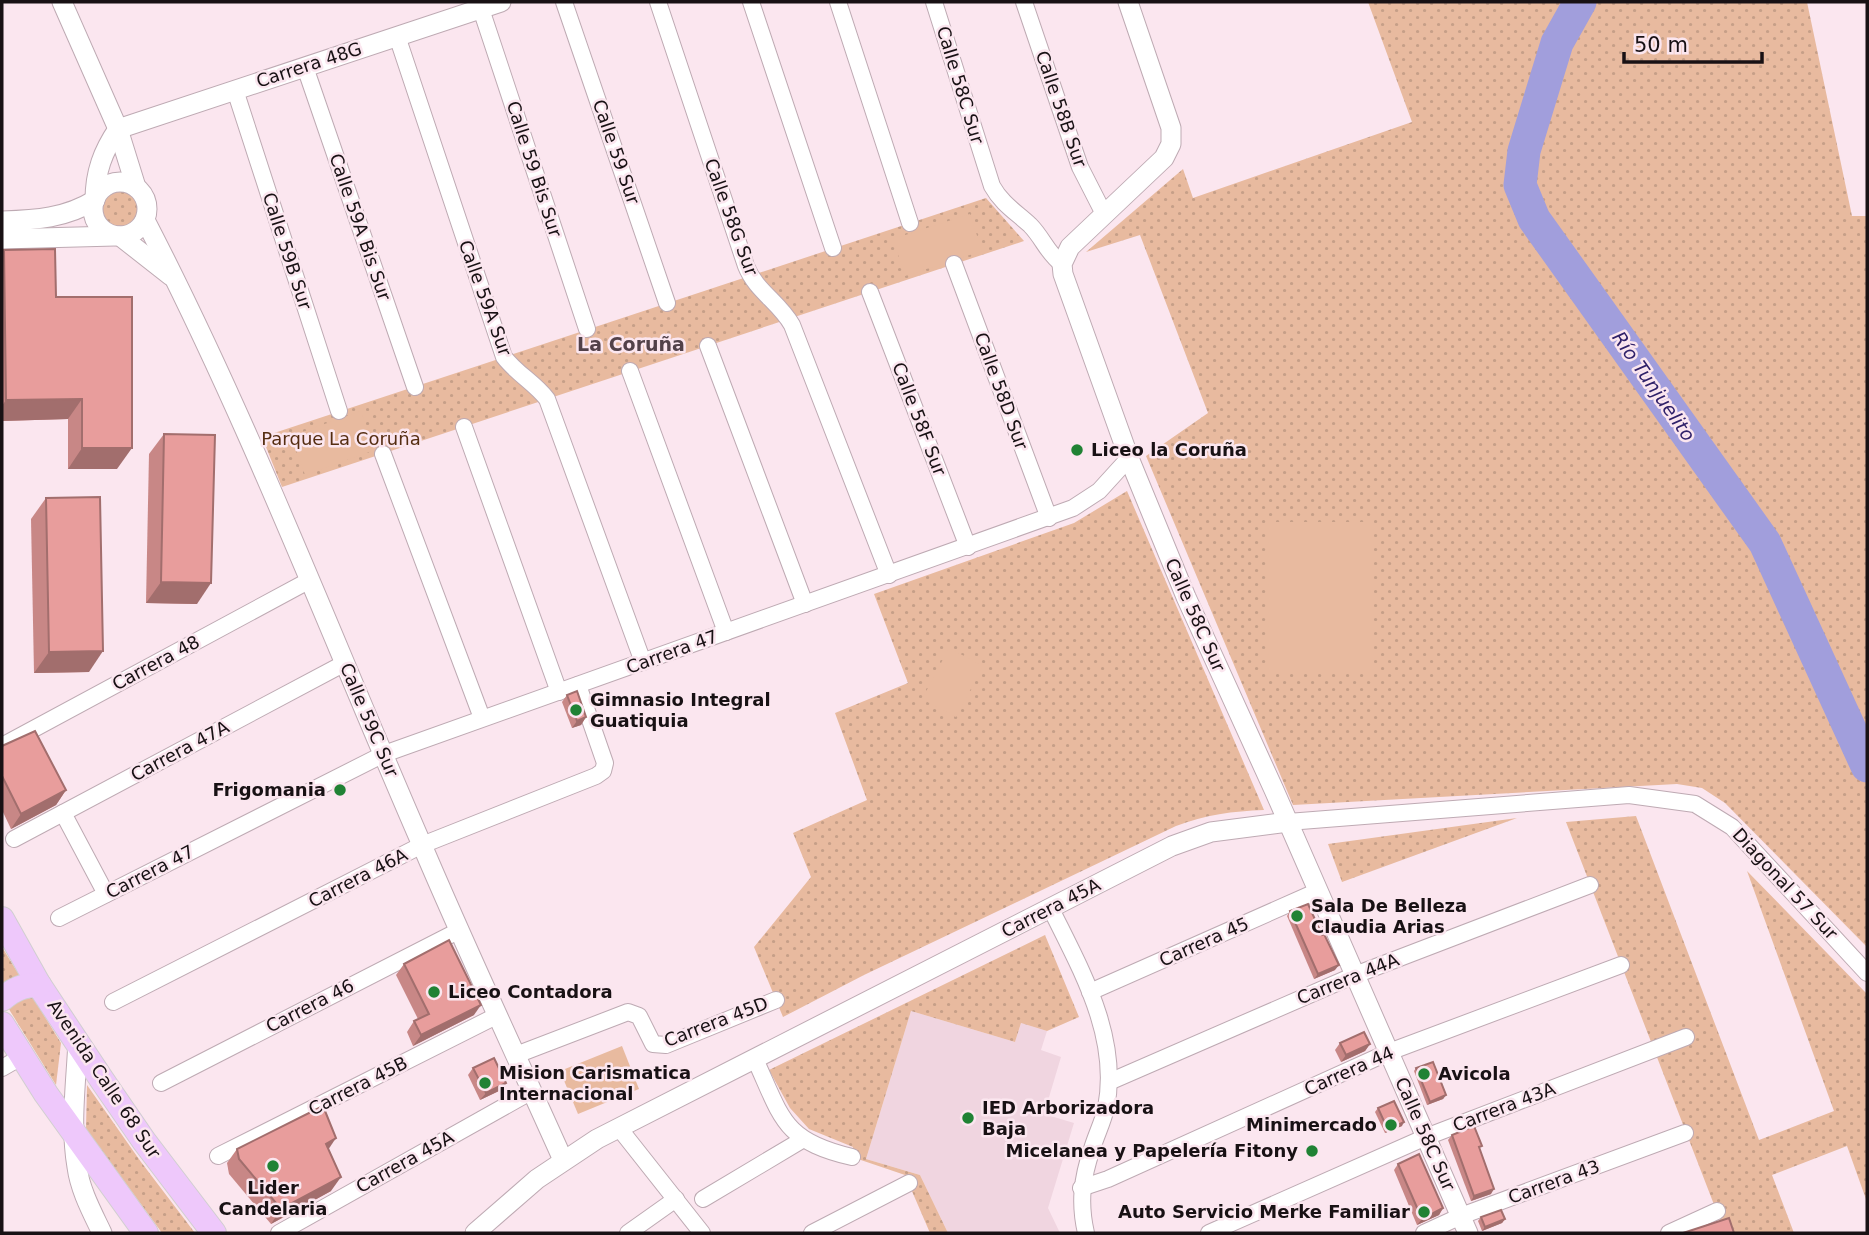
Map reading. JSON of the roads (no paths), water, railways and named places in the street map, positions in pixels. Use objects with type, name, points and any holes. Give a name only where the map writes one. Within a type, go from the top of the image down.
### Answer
[{"type":"main road","name":"Avenida Calle 68 Sur","points":[[2,919],[40,985],[144,1141],[214,1233]]},
{"type":"main road","points":[[2,999],[12,990],[25,985],[40,985]]},
{"type":"main road","points":[[2,1024],[12,1063],[74,1134],[146,1233]]},
{"type":"street","points":[[2,239],[120,236],[134,233],[147,214],[146,201],[136,187],[118,129],[62,2]]},
{"type":"street","name":"Carrera 48G","points":[[118,129],[501,2]]},
{"type":"street","name":"Calle 59 Sur","points":[[565,2],[667,303]]},
{"type":"street","name":"Calle 58G Sur","points":[[658,2],[746,266],[756,285],[782,309],[792,325],[889,575]]},
{"type":"street","points":[[751,2],[833,248]]},
{"type":"street","points":[[838,2],[910,223]]},
{"type":"street","name":"Calle 58C Sur","points":[[934,2],[992,186],[1009,210],[1030,226],[1048,252],[1062,264],[1071,300],[1129,458],[1186,597],[1288,822],[1464,1225]]},
{"type":"street","name":"Calle 58B Sur","points":[[1024,2],[1080,167],[1104,214]]},
{"type":"street","points":[[1062,264],[1069,247],[1169,151],[1172,136],[1128,2]]},
{"type":"street","name":"Calle 59 Bis Sur","points":[[481,9],[587,330]]},
{"type":"street","name":"Calle 59A Sur","points":[[397,36],[504,357],[512,368],[535,385],[547,399],[643,662]]},
{"type":"street","name":"Calle 59A Bis Sur","points":[[305,67],[415,387]]},
{"type":"street","name":"Calle 59B Sur","points":[[235,90],[339,411]]},
{"type":"street","points":[[118,129],[106,146],[100,162],[93,210],[97,223],[107,232],[120,236]]},
{"type":"street","points":[[2,221],[58,217],[95,200],[101,190],[115,183],[136,187]]},
{"type":"street","name":"Calle 59C Sur","points":[[145,220],[176,280],[250,441],[422,845],[563,1160]]},
{"type":"street","name":"Calle 59C Sur","points":[[120,236],[176,280]]},
{"type":"street","name":"Calle 58D Sur","points":[[954,264],[1049,518]]},
{"type":"street","name":"Calle 58F Sur","points":[[870,292],[968,547]]},
{"type":"street","points":[[708,346],[805,604]]},
{"type":"street","points":[[630,371],[726,632]]},
{"type":"street","points":[[464,427],[559,692]]},
{"type":"street","points":[[383,454],[482,719]]},
{"type":"street","name":"Carrera 47","points":[[59,918],[384,754],[1049,518],[1086,501],[1099,491],[1129,458]]},
{"type":"street","name":"Carrera 48","points":[[2,746],[32,736],[310,580]]},
{"type":"street","name":"Carrera 47A","points":[[14,839],[66,807],[345,663]]},
{"type":"street","name":"Carrera 46A","points":[[113,1002],[422,845],[596,776],[603,771],[605,763],[578,685]]},
{"type":"street","name":"Carrera 45A","points":[[475,1233],[517,1195],[563,1160],[619,1128],[1172,846],[1210,832],[1288,822],[1608,796],[1695,804]]},
{"type":"street","name":"Diagonal 57 Sur","points":[[1695,804],[1732,827],[1867,973]]},
{"type":"street","points":[[66,807],[106,894]]},
{"type":"street","name":"Carrera 44A","points":[[1109,1082],[1355,975],[1590,885]]},
{"type":"street","name":"Carrera 45","points":[[1090,992],[1318,891]]},
{"type":"street","points":[[1051,909],[1090,992],[1105,1042],[1109,1082],[1105,1111],[1081,1188],[1086,1233]]},
{"type":"street","name":"Carrera 46","points":[[161,1083],[460,930]]},
{"type":"street","name":"Carrera 44","points":[[1081,1188],[1108,1179],[1389,1052],[1621,965]]},
{"type":"street","name":"Carrera 45D","points":[[516,1055],[628,1012],[639,1016],[653,1044],[666,1045],[776,1000]]},
{"type":"street","name":"Carrera 45B","points":[[218,1156],[498,1015]]},
{"type":"street","name":"Carrera 43A","points":[[1209,1233],[1426,1136],[1686,1037]]},
{"type":"street","points":[[78,1041],[74,1134],[77,1167],[82,1188],[102,1233]]},
{"type":"street","points":[[755,1059],[782,1119],[802,1140],[829,1152],[852,1157]]},
{"type":"street","name":"Carrera 45A","points":[[279,1233],[532,1091]]},
{"type":"street","points":[[619,1128],[702,1233]]},
{"type":"street","name":"Carrera 43","points":[[1424,1233],[1464,1225],[1685,1133]]},
{"type":"street","points":[[703,1199],[802,1140]]},
{"type":"street","points":[[812,1233],[909,1183]]},
{"type":"street","points":[[628,1233],[676,1199]]},
{"type":"street","points":[[1669,1233],[1717,1211]]},
{"type":"waterway","name":"Río Tunjuelito","points":[[1580,2],[1557,43],[1524,151],[1520,185],[1534,219],[1765,543],[1867,766]]},
{"type":"place","name":"Liceo la Coruña","points":[[1077,450]]},
{"type":"place","name":"Gimnasio Integral Guatiquia","points":[[576,710]]},
{"type":"place","name":"Frigomania","points":[[340,790]]},
{"type":"place","name":"Sala De Belleza Claudia Arias","points":[[1297,916]]},
{"type":"place","name":"Liceo Contadora","points":[[434,992]]},
{"type":"place","name":"Avicola","points":[[1424,1074]]},
{"type":"place","name":"Mision Carismatica Internacional","points":[[485,1083]]},
{"type":"place","name":"IED Arborizadora Baja","points":[[968,1118]]},
{"type":"place","name":"Minimercado","points":[[1391,1125]]},
{"type":"place","name":"Micelanea y Papelería Fitony","points":[[1312,1151]]},
{"type":"place","name":"Lider Candelaria","points":[[273,1166]]},
{"type":"place","name":"Auto Servicio Merke Familiar","points":[[1424,1212]]},
{"type":"district","name":"La Coruña","points":[[631,344]]},
{"type":"park label","name":"Parque La Coruña","points":[[341,439]]}]
